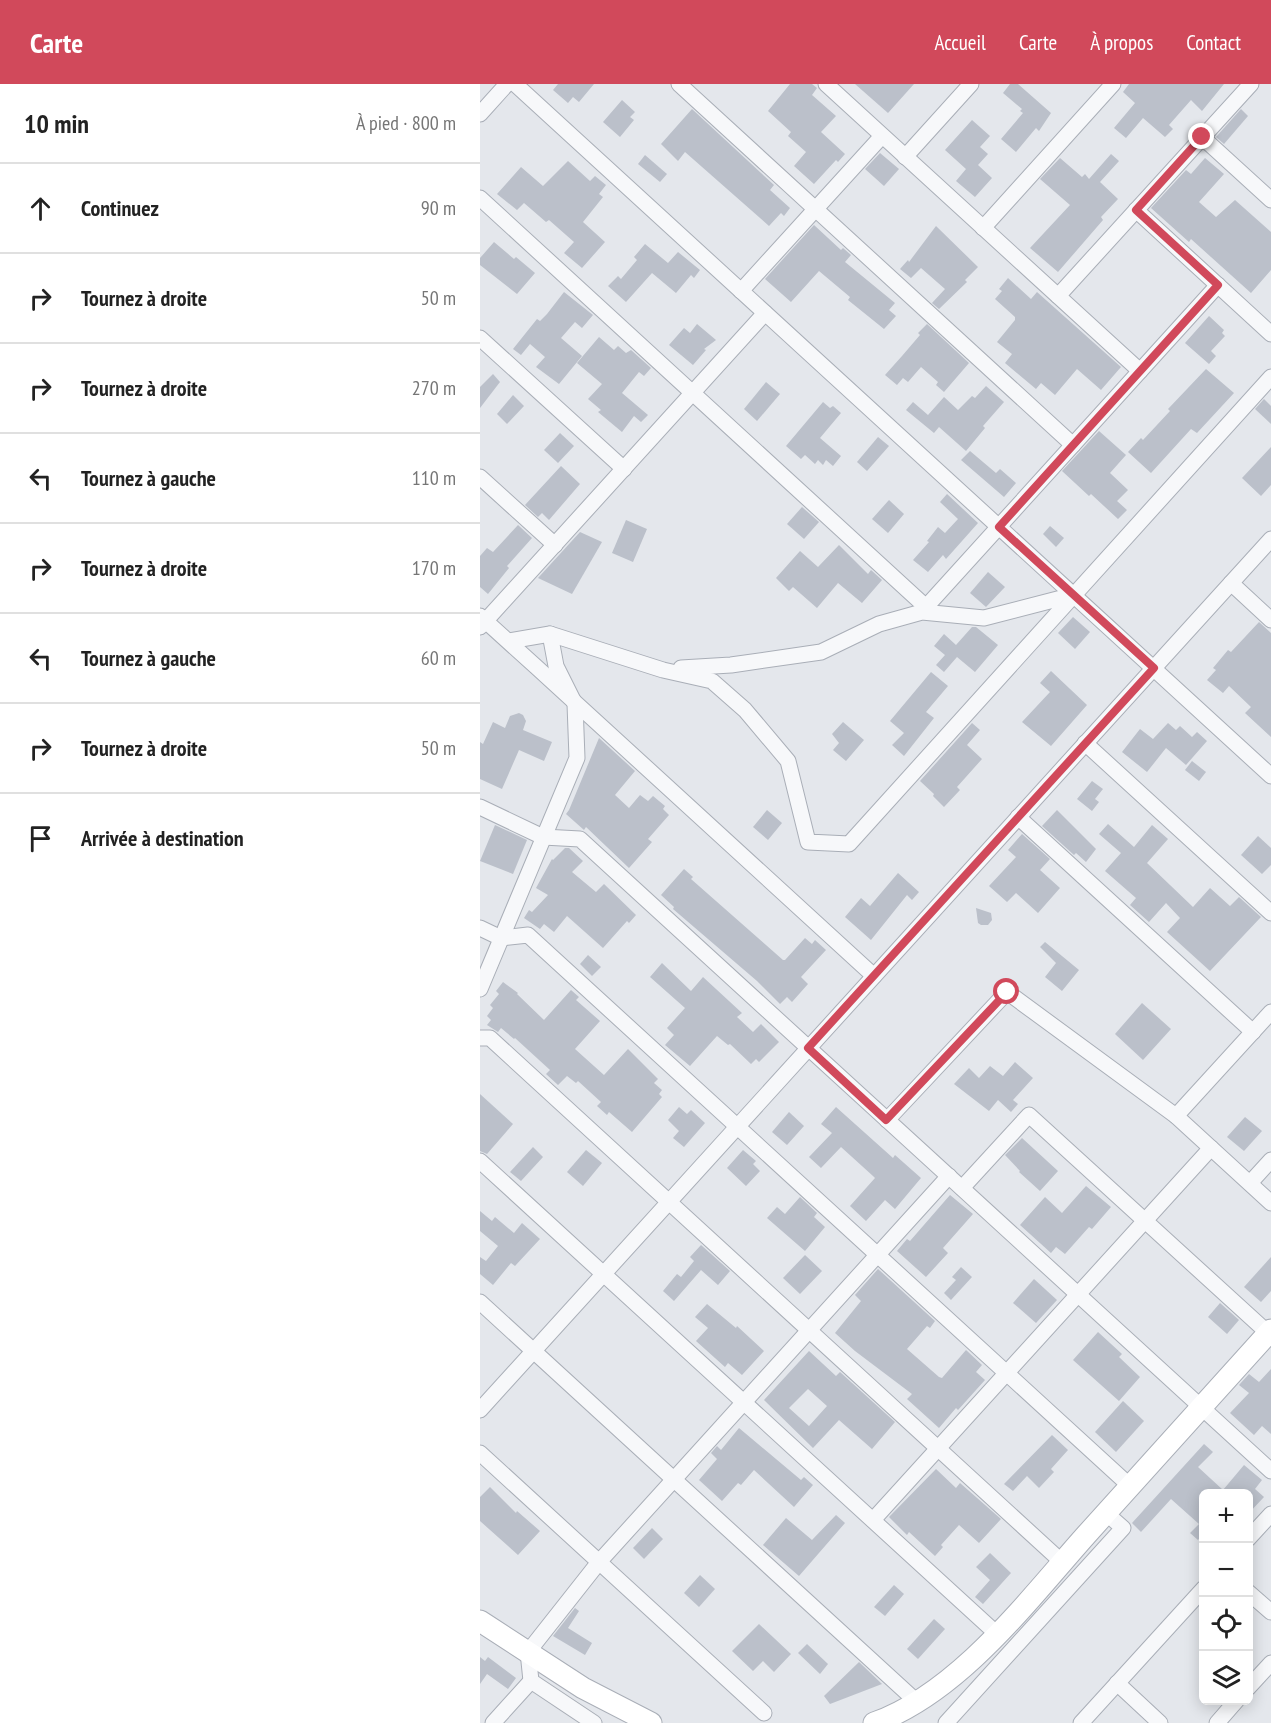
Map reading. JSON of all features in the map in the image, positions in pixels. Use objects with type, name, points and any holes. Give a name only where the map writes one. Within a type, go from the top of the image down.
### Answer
[{"type":"main road","points":[[874,1723],[897,1715],[942,1686],[997,1634],[1270,1332]]},
{"type":"main road","points":[[480,1621],[583,1688],[651,1723]]},
{"type":"street","points":[[480,114],[507,84]]},
{"type":"street","points":[[515,84],[1271,776]]},
{"type":"street","points":[[679,84],[1073,445]]},
{"type":"street","points":[[826,84],[1140,371]]},
{"type":"street","points":[[905,157],[971,84]]},
{"type":"street","points":[[983,228],[1113,84]]},
{"type":"street","points":[[1058,296],[1251,84]]},
{"type":"street","points":[[741,291],[882,136]]},
{"type":"street","points":[[1202,137],[1271,200]]},
{"type":"street","points":[[480,198],[926,607],[1218,285]]},
{"type":"street","points":[[1136,210],[1271,334]]},
{"type":"street","points":[[765,313],[555,545],[482,621],[509,641],[874,976]]},
{"type":"street","points":[[480,338],[624,469]]},
{"type":"street","points":[[509,641],[550,634],[663,670],[712,681],[745,710],[788,761],[808,842],[849,844],[1271,377]]},
{"type":"street","points":[[480,477],[555,545]]},
{"type":"street","points":[[480,1410],[1271,539]]},
{"type":"street","points":[[1231,583],[1271,620]]},
{"type":"street","points":[[663,670],[731,665],[821,652],[879,624],[921,612],[984,618],[1073,595]]},
{"type":"street","points":[[480,990],[577,758],[575,704],[556,666],[550,634]]},
{"type":"street","points":[[1085,743],[1271,913]]},
{"type":"street","points":[[480,807],[543,837],[580,839],[1271,1471]]},
{"type":"street","points":[[1018,818],[1253,1032]]},
{"type":"street","points":[[480,928],[501,938],[528,935],[1130,1486]]},
{"type":"street","points":[[886,1120],[1007,992],[1176,1116],[1271,1203]]},
{"type":"street","points":[[1176,1116],[1271,1012]]},
{"type":"street","points":[[480,1038],[490,1038],[1062,1562]]},
{"type":"street","points":[[962,1188],[1029,1114],[1270,1332]]},
{"type":"street","points":[[873,1520],[1211,1148]]},
{"type":"street","points":[[1250,1183],[1271,1160]]},
{"type":"street","points":[[480,1161],[997,1634]]},
{"type":"street","points":[[498,1720],[531,1681],[528,1652],[599,1562],[949,1176]]},
{"type":"street","points":[[480,1302],[917,1702]]},
{"type":"street","points":[[480,1453],[764,1713]]},
{"type":"street","points":[[946,1723],[1123,1528],[1106,1513]]},
{"type":"street","points":[[1253,1534],[1271,1514]]},
{"type":"street","points":[[1081,1723],[1199,1592]]},
{"type":"street","points":[[1253,1596],[1271,1612]]},
{"type":"street","points":[[1253,1683],[1271,1663]]},
{"type":"street","points":[[531,1681],[594,1723]]},
{"type":"street","points":[[1117,1683],[1160,1723]]},
{"type":"street","points":[[1225,1720],[1234,1705]]},
{"type":"building","points":[[558,84],[594,84],[579,102],[573,97],[568,103],[553,90]]},
{"type":"building","points":[[790,84],[812,84],[817,88],[812,95],[836,116],[821,132],[845,154],[838,162],[836,160],[814,184],[794,166],[806,152],[788,136],[791,132],[768,111]]},
{"type":"building","points":[[855,84],[914,84],[888,113]]},
{"type":"building","points":[[1010,84],[1018,84],[1051,113],[1039,131],[1036,128],[1016,152],[1001,139],[1023,113],[1020,111],[1022,109],[1003,93]]},
{"type":"building","points":[[1129,84],[1224,84],[1202,111],[1191,100],[1169,125],[1173,129],[1165,137],[1143,118],[1126,138],[1114,128],[1135,103],[1123,92]]},
{"type":"building","points":[[622,100],[635,112],[630,117],[634,120],[620,137],[603,122]]},
{"type":"building","points":[[692,109],[774,185],[770,190],[790,208],[784,216],[781,213],[769,226],[685,152],[678,161],[661,144]]},
{"type":"building","points":[[1241,109],[1248,116],[1224,144],[1216,137]]},
{"type":"building","points":[[972,120],[990,136],[980,147],[988,154],[978,165],[992,178],[975,197],[956,181],[966,169],[945,150]]},
{"type":"building","points":[[880,153],[899,169],[884,186],[865,169]]},
{"type":"building","points":[[1111,154],[1119,161],[1100,182],[1118,199],[1058,272],[1030,248],[1070,205],[1040,179],[1060,158],[1082,177],[1085,174],[1089,179]]},
{"type":"building","points":[[645,155],[667,174],[660,182],[638,164]]},
{"type":"building","points":[[1205,158],[1224,174],[1199,202],[1216,217],[1235,200],[1271,232],[1271,270],[1251,293],[1191,239],[1189,242],[1151,208],[1186,170],[1191,174]]},
{"type":"building","points":[[568,161],[590,181],[595,176],[606,185],[599,194],[603,197],[583,222],[605,242],[582,268],[564,253],[574,242],[549,220],[546,222],[524,203],[517,210],[497,194],[521,167],[543,186]]},
{"type":"building","points":[[814,225],[841,250],[843,248],[851,255],[845,262],[895,303],[889,310],[896,316],[884,329],[848,300],[850,297],[819,271],[791,302],[765,279]]},
{"type":"building","points":[[936,226],[978,267],[965,280],[967,282],[939,309],[932,303],[945,289],[921,268],[911,278],[900,269],[908,260],[909,262]]},
{"type":"building","points":[[494,242],[535,273],[517,294],[480,265],[480,258]]},
{"type":"building","points":[[645,244],[668,263],[678,252],[700,270],[694,278],[691,275],[676,293],[652,273],[626,302],[608,286],[618,276],[621,279],[637,260],[634,257]]},
{"type":"building","points":[[1008,278],[1031,299],[1037,292],[1121,367],[1101,390],[1077,369],[1055,395],[1041,383],[1036,389],[1005,363],[1012,354],[997,342],[1015,317],[995,299],[1002,291],[999,289]]},
{"type":"building","points":[[564,292],[593,315],[582,328],[575,322],[561,338],[582,356],[559,384],[536,367],[545,357],[530,344],[521,355],[513,349],[537,319],[540,321],[547,314]]},
{"type":"building","points":[[1209,316],[1224,330],[1222,333],[1225,336],[1211,351],[1216,356],[1209,364],[1185,343]]},
{"type":"building","points":[[697,324],[716,340],[704,349],[706,350],[693,365],[669,345],[684,328],[690,333]]},
{"type":"building","points":[[927,324],[969,363],[944,392],[936,385],[938,382],[921,367],[908,382],[903,378],[897,385],[885,375]]},
{"type":"building","points":[[599,337],[614,350],[618,346],[626,353],[631,350],[651,368],[644,376],[639,372],[622,393],[648,415],[641,422],[634,416],[622,432],[598,412],[601,410],[588,399],[602,384],[577,363]]},
{"type":"building","points":[[1206,369],[1234,393],[1197,433],[1191,429],[1151,473],[1128,452],[1141,438],[1143,440],[1170,411],[1168,409]]},
{"type":"building","points":[[493,374],[500,382],[480,408],[480,387]]},
{"type":"building","points":[[766,382],[780,394],[757,421],[744,409]]},
{"type":"building","points":[[986,386],[1004,402],[983,426],[985,428],[966,451],[939,427],[934,433],[906,410],[913,402],[928,415],[944,397],[958,410],[972,396],[975,398]]},
{"type":"building","points":[[513,395],[524,406],[507,424],[497,414]]},
{"type":"building","points":[[1264,399],[1271,406],[1271,424],[1255,409]]},
{"type":"building","points":[[823,402],[830,408],[833,406],[841,413],[820,438],[841,456],[833,466],[826,460],[823,465],[818,460],[815,464],[805,455],[801,459],[786,446]]},
{"type":"building","points":[[1099,431],[1126,455],[1110,473],[1128,490],[1117,501],[1127,510],[1118,519],[1062,471]]},
{"type":"building","points":[[560,433],[574,446],[558,463],[544,450]]},
{"type":"building","points":[[878,437],[889,446],[867,471],[857,462]]},
{"type":"building","points":[[1271,447],[1271,485],[1261,496],[1242,478]]},
{"type":"building","points":[[970,451],[996,473],[1000,469],[1016,483],[1004,497],[961,460]]},
{"type":"building","points":[[561,466],[580,484],[549,520],[542,513],[538,517],[525,505]]},
{"type":"building","points":[[947,494],[978,523],[946,559],[943,555],[928,572],[913,560],[929,542],[927,541],[938,527],[945,533],[958,519],[940,502]]},
{"type":"building","points":[[889,500],[904,514],[888,533],[872,519]]},
{"type":"building","points":[[802,507],[819,522],[804,539],[787,524]]},
{"type":"building","points":[[626,520],[647,529],[633,562],[612,553]]},
{"type":"building","points":[[518,525],[532,538],[507,566],[509,568],[488,594],[480,587],[480,556],[487,548],[493,552]]},
{"type":"building","points":[[1050,526],[1064,538],[1056,547],[1043,534]]},
{"type":"building","points":[[580,532],[602,542],[572,594],[538,578]]},
{"type":"building","points":[[839,545],[868,574],[871,570],[882,580],[862,603],[838,583],[817,608],[793,587],[789,591],[776,578],[800,551],[818,567]]},
{"type":"building","points":[[988,572],[1005,587],[986,607],[970,593]]},
{"type":"building","points":[[1073,617],[1090,632],[1075,649],[1058,633]]},
{"type":"building","points":[[1259,622],[1271,633],[1271,737],[1245,713],[1251,707],[1229,686],[1223,693],[1207,680],[1216,670],[1213,668],[1228,650],[1231,652]]},
{"type":"building","points":[[972,627],[976,627],[998,645],[975,672],[957,657],[944,672],[936,665],[945,655],[934,646],[944,634],[956,645]]},
{"type":"building","points":[[1051,671],[1087,705],[1051,746],[1022,722],[1050,692],[1040,683]]},
{"type":"building","points":[[931,672],[948,686],[926,712],[934,718],[904,756],[892,745],[904,733],[890,721]]},
{"type":"building","points":[[519,713],[526,721],[523,730],[552,742],[544,761],[519,750],[502,789],[480,779],[480,742],[483,744],[493,722],[505,728],[510,716]]},
{"type":"building","points":[[843,722],[864,740],[846,761],[833,750],[839,743],[832,734]]},
{"type":"building","points":[[972,723],[980,730],[967,745],[982,759],[957,787],[960,790],[944,807],[920,781]]},
{"type":"building","points":[[1168,723],[1176,730],[1180,726],[1192,737],[1197,732],[1207,741],[1186,765],[1166,748],[1147,772],[1122,752],[1140,729],[1153,739]]},
{"type":"building","points":[[599,738],[635,771],[615,795],[629,808],[640,795],[648,801],[653,796],[665,806],[663,809],[669,815],[648,839],[652,842],[629,868],[586,827],[584,830],[566,814]]},
{"type":"building","points":[[1192,761],[1206,772],[1199,781],[1185,770]]},
{"type":"building","points":[[1092,781],[1103,789],[1095,799],[1099,802],[1092,811],[1077,799]]},
{"type":"building","points":[[767,810],[782,823],[768,840],[753,827]]},
{"type":"building","points":[[1057,810],[1096,849],[1086,862],[1076,853],[1074,855],[1042,826]]},
{"type":"building","points":[[1108,824],[1134,847],[1152,825],[1168,839],[1147,863],[1193,907],[1210,888],[1230,906],[1239,897],[1261,917],[1210,971],[1167,932],[1180,918],[1166,903],[1149,922],[1130,905],[1136,898],[1105,871],[1121,853],[1099,834]]},
{"type":"building","points":[[495,825],[527,840],[513,874],[480,861]]},
{"type":"building","points":[[1022,834],[1050,859],[1040,870],[1060,888],[1038,913],[1016,893],[1007,902],[989,886],[1016,857],[1008,850]]},
{"type":"building","points":[[1258,836],[1271,848],[1271,865],[1262,874],[1241,855]]},
{"type":"building","points":[[565,848],[569,848],[583,861],[572,872],[596,892],[604,884],[636,915],[629,923],[627,921],[603,948],[567,916],[554,932],[544,924],[540,929],[524,918],[529,910],[532,912],[548,895],[536,888],[552,859]]},
{"type":"building","points":[[684,869],[693,877],[691,879],[783,960],[805,938],[812,944],[815,940],[826,950],[801,977],[808,984],[792,1002],[787,997],[780,1004],[757,981],[673,909],[674,907],[661,895]]},
{"type":"building","points":[[898,873],[919,892],[912,900],[907,895],[871,940],[845,917],[861,898],[870,906]]},
{"type":"building","points":[[976,908],[991,913],[992,920],[988,925],[978,923]]},
{"type":"building","points":[[1045,942],[1079,970],[1062,991],[1045,977],[1056,963],[1040,947]]},
{"type":"building","points":[[588,955],[601,967],[592,976],[580,964]]},
{"type":"building","points":[[662,963],[691,991],[703,977],[742,1013],[737,1017],[753,1032],[761,1024],[779,1042],[759,1062],[756,1059],[751,1064],[730,1044],[728,1045],[717,1036],[690,1066],[665,1045],[674,1035],[667,1028],[685,1008],[650,977]]},
{"type":"building","points":[[503,982],[518,993],[544,1020],[571,990],[579,997],[576,1000],[600,1021],[575,1049],[604,1075],[628,1049],[658,1079],[654,1083],[662,1090],[659,1094],[662,1097],[632,1132],[609,1112],[607,1115],[597,1106],[601,1102],[578,1081],[576,1083],[567,1076],[558,1085],[546,1074],[550,1070],[515,1038],[501,1028],[498,1032],[487,1025],[491,1020],[487,1016],[493,1008],[490,1005],[499,994],[496,991]]},
{"type":"building","points":[[1142,1003],[1171,1029],[1143,1060],[1115,1034]]},
{"type":"building","points":[[1015,1062],[1033,1078],[1013,1100],[1018,1104],[1011,1112],[998,1100],[989,1111],[954,1084],[969,1068],[979,1078],[990,1066],[1003,1076]]},
{"type":"building","points":[[480,1094],[513,1124],[487,1154],[480,1151]]},
{"type":"building","points":[[679,1107],[687,1114],[691,1110],[705,1123],[684,1147],[673,1138],[679,1131],[668,1120]]},
{"type":"building","points":[[836,1107],[893,1158],[895,1155],[921,1178],[895,1209],[885,1200],[866,1221],[850,1206],[875,1178],[841,1147],[821,1168],[809,1157],[832,1133],[821,1124]]},
{"type":"building","points":[[789,1112],[804,1126],[787,1145],[772,1132]]},
{"type":"building","points":[[1245,1117],[1262,1131],[1244,1151],[1227,1137]]},
{"type":"building","points":[[1022,1138],[1058,1171],[1040,1191],[1019,1172],[1005,1155]]},
{"type":"building","points":[[533,1147],[543,1157],[521,1181],[510,1172]]},
{"type":"building","points":[[586,1150],[602,1163],[583,1186],[567,1172]]},
{"type":"building","points":[[743,1150],[756,1161],[753,1164],[760,1171],[746,1186],[727,1168]]},
{"type":"building","points":[[1086,1186],[1111,1207],[1092,1229],[1089,1227],[1065,1254],[1056,1247],[1051,1253],[1020,1225],[1045,1197],[1062,1213]]},
{"type":"building","points":[[950,1195],[973,1214],[943,1248],[948,1253],[926,1277],[897,1251],[907,1239],[910,1241]]},
{"type":"building","points":[[800,1197],[817,1213],[814,1217],[825,1227],[805,1251],[767,1218],[777,1207],[785,1214]]},
{"type":"building","points":[[480,1211],[492,1221],[495,1217],[514,1233],[522,1223],[540,1239],[515,1266],[511,1263],[493,1285],[480,1274],[480,1257],[486,1261],[498,1246],[480,1231]]},
{"type":"building","points":[[701,1245],[730,1271],[718,1285],[701,1270],[674,1301],[663,1291],[677,1274],[681,1277],[694,1261],[690,1257]]},
{"type":"building","points":[[805,1255],[822,1271],[800,1294],[783,1278]]},
{"type":"building","points":[[1271,1257],[1271,1291],[1261,1302],[1244,1287]]},
{"type":"building","points":[[961,1267],[972,1277],[951,1300],[944,1293],[956,1280],[952,1277]]},
{"type":"building","points":[[878,1269],[935,1321],[930,1328],[927,1326],[907,1349],[942,1378],[966,1350],[982,1365],[976,1372],[985,1380],[939,1428],[907,1399],[912,1394],[835,1333],[861,1301],[855,1295]]},
{"type":"building","points":[[1034,1279],[1057,1300],[1036,1323],[1013,1303]]},
{"type":"building","points":[[1220,1303],[1239,1320],[1227,1334],[1208,1317]]},
{"type":"building","points":[[707,1304],[736,1328],[737,1326],[764,1351],[742,1375],[728,1363],[725,1367],[696,1341],[708,1328],[695,1317]]},
{"type":"building","points":[[1098,1332],[1122,1354],[1119,1357],[1140,1377],[1119,1401],[1073,1360]]},
{"type":"building","points":[[809,1351],[836,1376],[840,1372],[895,1422],[872,1449],[839,1420],[813,1448],[764,1400]],"holes":[[[808,1389],[827,1406],[809,1426],[789,1408]]]},
{"type":"building","points":[[1271,1369],[1271,1434],[1262,1426],[1254,1435],[1230,1413],[1249,1393],[1239,1385],[1249,1374],[1259,1382]]},
{"type":"building","points":[[1123,1401],[1144,1421],[1116,1452],[1095,1432]]},
{"type":"building","points":[[739,1428],[801,1480],[804,1477],[813,1485],[794,1507],[754,1470],[722,1501],[699,1480],[717,1459],[711,1453],[717,1446],[721,1450]]},
{"type":"building","points":[[1052,1435],[1068,1450],[1051,1469],[1054,1472],[1039,1488],[1027,1476],[1013,1491],[1004,1484]]},
{"type":"building","points":[[1204,1444],[1213,1452],[1198,1467],[1222,1489],[1199,1489],[1199,1524],[1171,1499],[1141,1532],[1132,1523]]},
{"type":"building","points":[[1244,1465],[1262,1480],[1255,1489],[1264,1497],[1253,1509],[1253,1489],[1224,1489]]},
{"type":"building","points":[[936,1469],[956,1488],[960,1483],[1001,1519],[979,1543],[959,1525],[941,1545],[943,1547],[935,1556],[909,1532],[907,1535],[889,1517]]},
{"type":"building","points":[[490,1487],[516,1513],[517,1511],[540,1531],[518,1555],[480,1521],[480,1497]]},
{"type":"building","points":[[836,1515],[845,1523],[799,1576],[763,1545],[786,1518],[812,1540]]},
{"type":"building","points":[[1199,1524],[1198,1540],[1190,1533]]},
{"type":"building","points":[[652,1528],[663,1539],[644,1559],[633,1548]]},
{"type":"building","points":[[990,1553],[1011,1573],[983,1604],[975,1597],[990,1580],[976,1567]]},
{"type":"building","points":[[700,1575],[715,1589],[699,1607],[684,1593]]},
{"type":"building","points":[[894,1585],[904,1594],[885,1616],[874,1607]]},
{"type":"building","points":[[575,1608],[579,1611],[568,1628],[592,1643],[585,1655],[553,1636]]},
{"type":"building","points":[[934,1619],[945,1629],[918,1659],[907,1649]]},
{"type":"building","points":[[759,1624],[791,1654],[774,1672],[763,1661],[753,1671],[732,1651]]},
{"type":"building","points":[[807,1644],[828,1664],[820,1674],[798,1653]]},
{"type":"building","points":[[480,1657],[485,1661],[488,1657],[516,1678],[508,1689],[487,1674],[480,1684]]},
{"type":"building","points":[[859,1662],[882,1684],[830,1704],[824,1696]]},
{"type":"route","points":[[1007,992],[886,1120],[808,1048],[1154,668],[999,527],[1218,285],[1136,210],[1202,137]]}]
